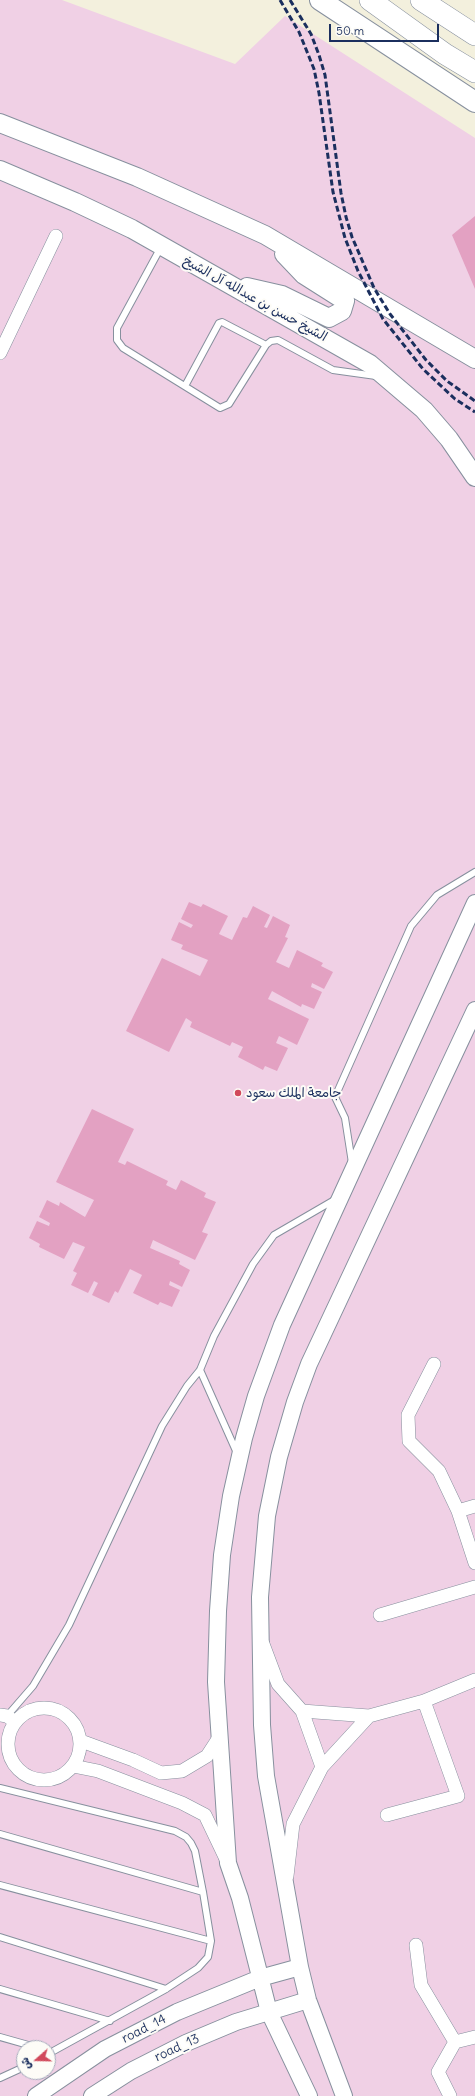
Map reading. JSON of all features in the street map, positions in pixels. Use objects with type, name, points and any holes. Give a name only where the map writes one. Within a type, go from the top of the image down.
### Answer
[{"type":"highway","points":[[370,0],[445,54],[475,72]]},
{"type":"highway","points":[[420,0],[475,35]]},
{"type":"main road","points":[[320,0],[475,102]]},
{"type":"main road","points":[[0,122],[137,177],[265,236],[475,359]]},
{"type":"main road","name":"الشيخ حسن بن عبدالله آل الشيخ","points":[[0,170],[75,202],[162,246],[370,364],[424,410],[449,439],[475,477]]},
{"type":"main road","points":[[229,283],[282,295],[329,318],[342,311],[345,301],[304,275],[265,236]]},
{"type":"street","points":[[0,353],[56,236]]},
{"type":"street","points":[[228,1863],[216,1682],[218,1611],[222,1555],[239,1459],[256,1396],[269,1358],[352,1168],[473,909]]},
{"type":"street","points":[[344,2096],[308,2000],[300,1967],[266,1776],[262,1725],[260,1597],[267,1516],[279,1457],[295,1402],[309,1364],[475,1010]]},
{"type":"street","points":[[434,1364],[408,1415],[409,1441],[439,1471],[458,1511],[475,1563]]},
{"type":"street","points":[[458,1511],[475,1506]]},
{"type":"street","points":[[380,1615],[475,1587]]},
{"type":"street","points":[[260,1636],[278,1684],[302,1711],[322,1767]]},
{"type":"street","points":[[302,1711],[369,1716],[424,1701],[475,1680]]},
{"type":"street","points":[[387,1815],[458,1796],[424,1701]]},
{"type":"street","points":[[34,1709],[55,1709],[65,1714],[74,1723],[81,1741],[80,1753],[73,1766],[66,1773],[55,1779],[37,1780],[17,1768],[4,1744],[9,1735],[7,1718],[23,1714],[34,1709]]},
{"type":"street","points":[[286,1887],[293,1824],[322,1767],[369,1716]]},
{"type":"street","points":[[81,1741],[133,1760],[161,1774],[182,1771],[207,1756],[220,1736]]},
{"type":"street","points":[[73,1766],[98,1771],[182,1803],[205,1815],[228,1863],[240,1898],[269,2012],[309,2096]]},
{"type":"street","points":[[416,1945],[421,1985],[455,2042]]},
{"type":"street","name":"road_14","points":[[36,2096],[98,2054],[177,2012],[260,1978],[300,1967]]},
{"type":"street","name":"road_13","points":[[92,2096],[131,2071],[186,2043],[236,2022],[308,2000]]},
{"type":"street","points":[[450,2096],[438,2072],[455,2042],[475,2037]]},
{"type":"lane","points":[[162,246],[117,328],[117,340],[123,348],[220,408],[228,404],[266,345],[271,340],[278,340],[332,370],[386,377]]},
{"type":"lane","points":[[185,386],[219,323],[222,322],[266,345]]},
{"type":"lane","points":[[352,1168],[344,1118],[336,1097],[411,926],[438,895],[475,872]]},
{"type":"lane","points":[[7,1718],[33,1686],[69,1625],[162,1426],[187,1386],[200,1370],[214,1336],[253,1264],[274,1235],[339,1197]]},
{"type":"lane","points":[[200,1370],[239,1459]]},
{"type":"lane","points":[[0,1788],[175,1831],[186,1836],[193,1847],[203,1892],[211,1941],[208,1957],[198,1968],[166,1989],[110,2021],[56,2048]]},
{"type":"lane","points":[[0,1834],[203,1892]]},
{"type":"lane","points":[[0,1885],[211,1941]]},
{"type":"lane","points":[[0,1937],[166,1989]]},
{"type":"lane","points":[[0,1989],[110,2021]]},
{"type":"lane","points":[[0,2037],[16,2042]]},
{"type":"lane","points":[[0,2078],[16,2071]]},
{"type":"shaded area","name":"جامعة الملك سعود","points":[[0,0],[62,0],[235,64],[285,16],[475,138],[475,2096],[0,2096]]},
{"type":"building","points":[[475,216],[475,289],[452,235]]},
{"type":"building","points":[[189,902],[201,907],[203,904],[228,916],[219,934],[232,940],[243,917],[247,918],[253,906],[270,915],[264,927],[267,928],[273,916],[290,925],[285,937],[288,938],[276,962],[289,968],[297,950],[323,963],[321,966],[333,972],[324,989],[312,983],[311,987],[322,992],[314,1009],[302,1004],[301,1007],[272,991],[268,999],[309,1019],[297,1045],[279,1036],[276,1043],[288,1048],[277,1071],[265,1066],[263,1070],[238,1057],[243,1047],[232,1042],[230,1046],[190,1027],[192,1022],[186,1018],[169,1052],[126,1031],[162,958],[200,976],[208,960],[181,949],[183,945],[171,940],[179,922],[191,928],[193,925],[181,919]]},
{"type":"building","points":[[92,1109],[134,1129],[118,1162],[125,1165],[127,1161],[168,1181],[166,1185],[176,1190],[181,1180],[206,1193],[204,1197],[216,1202],[202,1232],[208,1234],[195,1260],[153,1240],[150,1248],[180,1261],[179,1264],[190,1270],[182,1287],[170,1281],[169,1285],[180,1290],[172,1307],[160,1302],[158,1305],[133,1293],[142,1275],[130,1269],[118,1293],[115,1291],[109,1303],[92,1295],[98,1283],[94,1281],[88,1293],[71,1285],[77,1273],[73,1271],[85,1247],[73,1242],[64,1259],[39,1247],[40,1244],[29,1238],[37,1221],[49,1226],[50,1223],[39,1217],[47,1200],[59,1206],[60,1202],[85,1217],[94,1200],[56,1182]]},
{"type":"railway","points":[[280,0],[299,32],[314,69],[319,93],[333,192],[345,238],[358,271],[383,319],[423,369],[455,399],[475,412]]},
{"type":"railway","points":[[290,0],[311,34],[325,75],[341,193],[346,217],[352,237],[374,288],[390,314],[426,360],[447,381],[475,401]]},
{"type":"place","name":"جامعة الملك سعود","points":[[238,1093]]}]
